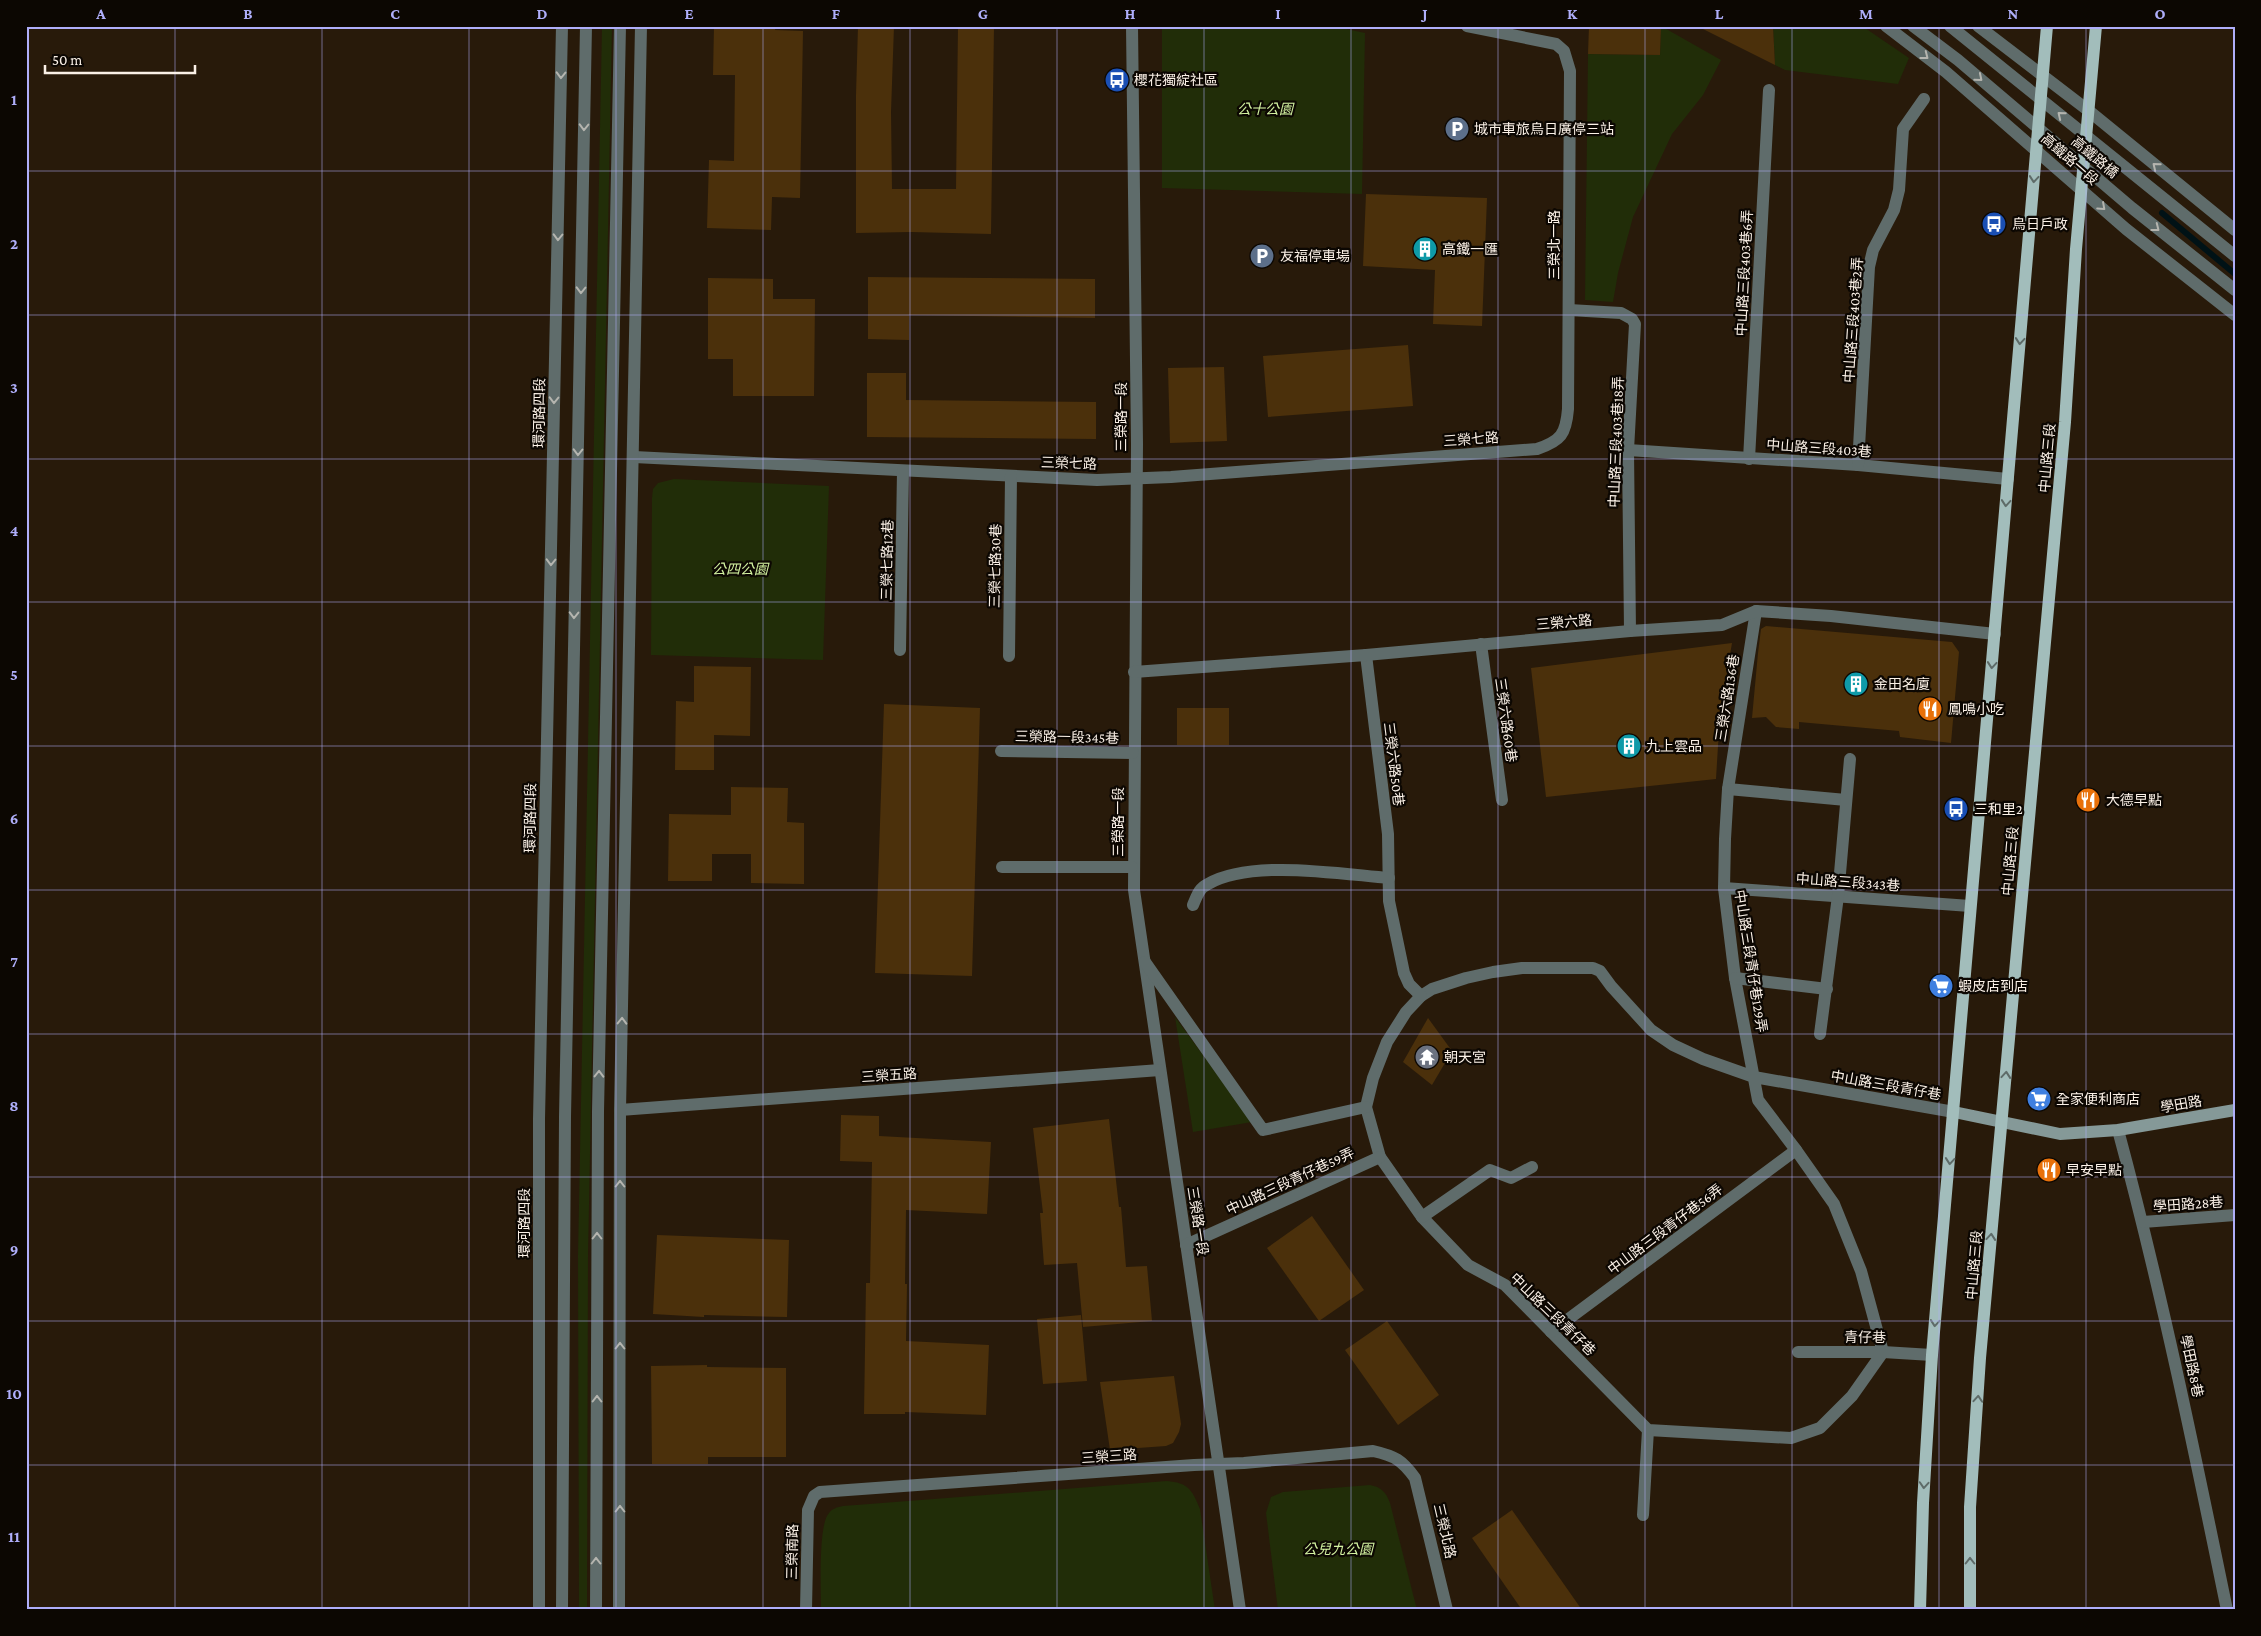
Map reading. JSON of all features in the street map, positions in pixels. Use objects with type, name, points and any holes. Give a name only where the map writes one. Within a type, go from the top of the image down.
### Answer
[{"type":"main road","points":[[1920,1610],[1923,1503],[1932,1355],[2047,26]]},
{"type":"main road","name":"中山路三段","points":[[1970,1610],[1971,1497],[1980,1358],[2065,422],[2096,26]]},
{"type":"main road","name":"學田路","points":[[1954,1112],[2060,1134],[2118,1130],[2235,1110]]},
{"type":"street","name":"環河路四段","points":[[539,1610],[539,1120],[562,26]]},
{"type":"street","points":[[562,1610],[564,1117],[586,26]]},
{"type":"street","points":[[596,1610],[598,1112],[620,26]]},
{"type":"street","points":[[619,1610],[620,1110],[641,26]]},
{"type":"street","name":"三榮路一段","points":[[1132,26],[1136,479],[1132,867],[1143,960],[1240,1610]]},
{"type":"street","name":"三榮北一路","points":[[1467,26],[1556,44],[1564,51],[1570,71],[1568,409],[1567,425],[1560,439]]},
{"type":"street","name":"高鐵路一段","points":[[1886,26],[1946,72],[2126,229],[2235,315]]},
{"type":"street","name":"高鐵路橋","points":[[1913,26],[1958,60],[2132,208],[2235,290]]},
{"type":"street","name":"高鐵路橋","points":[[1950,26],[2235,256]]},
{"type":"street","points":[[1978,26],[2043,75],[2235,230]]},
{"type":"street","name":"中山路三段403巷6弄","points":[[1749,459],[1768,90]]},
{"type":"street","name":"中山路三段403巷2弄","points":[[1858,465],[1869,267],[1873,250],[1894,210],[1899,190],[1903,129],[1924,100]]},
{"type":"street","name":"中山路三段403巷18弄","points":[[1569,310],[1621,314],[1632,318],[1634,324],[1628,450],[1630,631]]},
{"type":"street","name":"三榮七路","points":[[634,457],[1097,480],[1136,479],[1537,449],[1560,439]]},
{"type":"street","name":"中山路三段403巷","points":[[1628,450],[1858,465],[2008,479]]},
{"type":"street","name":"三榮七路12巷","points":[[900,650],[904,471]]},
{"type":"street","name":"三榮七路30巷","points":[[1009,656],[1011,476]]},
{"type":"street","name":"三榮六路","points":[[1134,672],[1366,655],[1630,631],[1722,625],[1756,611],[1830,616],[1995,634]]},
{"type":"street","name":"三榮六路136巷","points":[[1728,789],[1756,611]]},
{"type":"street","name":"三榮六路60巷","points":[[1481,644],[1502,800]]},
{"type":"street","name":"三榮六路50巷","points":[[1366,655],[1388,834],[1389,901],[1404,973],[1410,984],[1421,996]]},
{"type":"street","name":"三榮路一段345巷","points":[[1001,751],[1133,753]]},
{"type":"street","points":[[1820,1034],[1838,896],[1850,759]]},
{"type":"street","points":[[1728,789],[1846,800]]},
{"type":"street","name":"中山路三段青仔巷129弄","points":[[1728,789],[1724,888],[1735,978],[1754,1076]]},
{"type":"street","points":[[1002,866],[1132,867]]},
{"type":"street","points":[[1193,905],[1199,892],[1207,884],[1233,875],[1266,871],[1304,871],[1389,878]]},
{"type":"street","name":"中山路三段343巷","points":[[1724,888],[1970,906]]},
{"type":"street","points":[[1143,960],[1263,1130],[1366,1108]]},
{"type":"street","name":"中山路三段青仔巷","points":[[1648,1430],[1505,1285],[1468,1265],[1422,1217],[1380,1157],[1366,1108],[1373,1078],[1387,1042],[1406,1012],[1421,996],[1432,989],[1492,972],[1522,968],[1593,968],[1600,971],[1651,1030],[1673,1045],[1703,1059],[1754,1076],[1954,1112]]},
{"type":"street","points":[[1735,978],[1826,989]]},
{"type":"street","name":"三榮五路","points":[[620,1110],[1160,1070]]},
{"type":"street","points":[[1643,1515],[1648,1430],[1791,1438],[1820,1428],[1852,1396],[1883,1352],[1861,1271],[1834,1204],[1758,1100],[1754,1076]]},
{"type":"street","name":"學田路8巷","points":[[2118,1130],[2143,1222],[2175,1358],[2228,1610]]},
{"type":"street","name":"中山路三段青仔巷56弄","points":[[1552,1332],[1796,1150]]},
{"type":"street","name":"中山路三段青仔巷59弄","points":[[1186,1245],[1380,1157]]},
{"type":"street","points":[[1422,1217],[1490,1170],[1511,1178],[1532,1167]]},
{"type":"street","name":"學田路28巷","points":[[2143,1222],[2235,1215]]},
{"type":"street","name":"青仔巷","points":[[1798,1352],[1883,1352],[1932,1355]]},
{"type":"street","name":"三榮三路","points":[[814,1496],[820,1492],[828,1491],[1373,1452],[1390,1455],[1404,1463]]},
{"type":"street","name":"三榮北路","points":[[1404,1463],[1416,1478],[1448,1610]]},
{"type":"street","name":"三榮南路","points":[[806,1610],[808,1510],[814,1496]]},
{"type":"green space","points":[[602,26],[612,26],[588,1256],[587,1610],[579,1610],[578,1256]]},
{"type":"green space","name":"公十公園","points":[[1162,26],[1332,26],[1365,33],[1362,194],[1162,188]]},
{"type":"green space","points":[[1661,26],[1721,60],[1703,95],[1672,134],[1633,217],[1618,273],[1613,302],[1585,300],[1588,54],[1660,55]]},
{"type":"green space","points":[[1773,26],[1862,26],[1909,58],[1898,84],[1785,70],[1775,65]]},
{"type":"green space","name":"公四公園","points":[[674,479],[829,486],[823,660],[651,655],[653,489],[658,483]]},
{"type":"green space","points":[[1175,1017],[1252,1122],[1193,1132]]},
{"type":"green space","points":[[1167,1481],[1185,1485],[1192,1492],[1200,1509],[1215,1610],[821,1610],[823,1530],[829,1513],[837,1508],[843,1506]]},
{"type":"green space","name":"公兒九公園","points":[[1370,1485],[1383,1491],[1390,1503],[1417,1610],[1278,1610],[1266,1513],[1271,1497],[1283,1492]]},
{"type":"building","points":[[714,26],[776,26],[775,30],[803,31],[800,198],[772,197],[771,230],[707,228],[709,160],[734,161],[735,75],[713,75]]},
{"type":"building","points":[[858,26],[894,26],[891,112],[892,189],[956,189],[958,26],[994,26],[991,234],[856,233]]},
{"type":"building","points":[[1589,26],[1661,26],[1660,55],[1588,54]]},
{"type":"building","points":[[1697,26],[1773,26],[1775,65]]},
{"type":"building","name":"高鐵一匯","points":[[1366,194],[1487,198],[1482,326],[1433,324],[1435,270],[1363,266]]},
{"type":"building","points":[[868,277],[1095,279],[1095,318],[909,315],[909,340],[868,339]]},
{"type":"building","points":[[708,278],[773,279],[773,299],[815,299],[814,396],[733,396],[733,359],[708,359]]},
{"type":"building","points":[[1408,345],[1413,406],[1268,417],[1263,356]]},
{"type":"building","points":[[1224,367],[1227,441],[1170,443],[1168,368]]},
{"type":"building","points":[[867,373],[906,373],[906,400],[1096,402],[1096,439],[867,437]]},
{"type":"building","name":"金田名廈","points":[[1766,626],[1952,642],[1959,652],[1951,743],[1900,737],[1899,731],[1799,722],[1799,729],[1776,727],[1766,717],[1752,718],[1761,629]]},
{"type":"building","name":"九上雲品","points":[[1732,643],[1720,713],[1716,779],[1546,797],[1531,668]]},
{"type":"building","points":[[694,666],[751,667],[750,736],[714,735],[714,770],[675,770],[676,701],[694,702]]},
{"type":"building","points":[[884,704],[980,708],[972,976],[875,973]]},
{"type":"building","points":[[1177,708],[1229,708],[1229,745],[1177,745]]},
{"type":"building","points":[[731,787],[788,788],[787,822],[804,823],[804,884],[751,883],[751,854],[712,854],[712,881],[668,881],[669,814],[731,815]]},
{"type":"building","name":"朝天宮","points":[[1428,1018],[1452,1051],[1432,1085],[1403,1062]]},
{"type":"building","points":[[841,1115],[879,1116],[879,1136],[991,1142],[987,1214],[906,1210],[906,1341],[989,1345],[986,1415],[905,1412],[905,1414],[864,1414],[866,1283],[870,1283],[872,1162],[840,1161]]},
{"type":"building","points":[[1109,1119],[1119,1207],[1121,1207],[1126,1267],[1147,1266],[1152,1321],[1083,1327],[1077,1263],[1044,1265],[1040,1213],[1043,1213],[1033,1128]]},
{"type":"building","points":[[1312,1216],[1364,1290],[1319,1321],[1267,1248]]},
{"type":"building","points":[[657,1235],[789,1240],[787,1317],[704,1315],[704,1317],[653,1314]]},
{"type":"building","points":[[1081,1315],[1087,1381],[1043,1384],[1037,1319]]},
{"type":"building","points":[[1387,1321],[1439,1395],[1398,1425],[1345,1350]]},
{"type":"building","points":[[707,1365],[707,1367],[786,1368],[786,1457],[708,1457],[708,1464],[652,1464],[651,1366]]},
{"type":"building","points":[[1174,1376],[1181,1424],[1173,1443],[1166,1446],[1110,1450],[1100,1382]]},
{"type":"building","points":[[1512,1510],[1582,1610],[1522,1610],[1472,1538]]},
{"type":"waterway","points":[[2162,213],[2235,274]]},
{"type":"place","name":"櫻花獨綻社區","points":[[1117,80]]},
{"type":"place","name":"城市車旅烏日廣停三站","points":[[1457,129]]},
{"type":"place","name":"烏日戶政","points":[[1994,224]]},
{"type":"place","name":"高鐵一匯","points":[[1425,249]]},
{"type":"place","name":"友福停車場","points":[[1262,256]]},
{"type":"place","name":"金田名廈","points":[[1856,684]]},
{"type":"place","name":"鳳鳴小吃","points":[[1930,709]]},
{"type":"place","name":"九上雲品","points":[[1629,746]]},
{"type":"place","name":"大德早點","points":[[2088,800]]},
{"type":"place","name":"三和里2","points":[[1956,809]]},
{"type":"place","name":"蝦皮店到店","points":[[1941,986]]},
{"type":"place","name":"朝天宮","points":[[1427,1057]]},
{"type":"place","name":"全家便利商店","points":[[2039,1099]]},
{"type":"place","name":"早安早點","points":[[2049,1170]]}]
